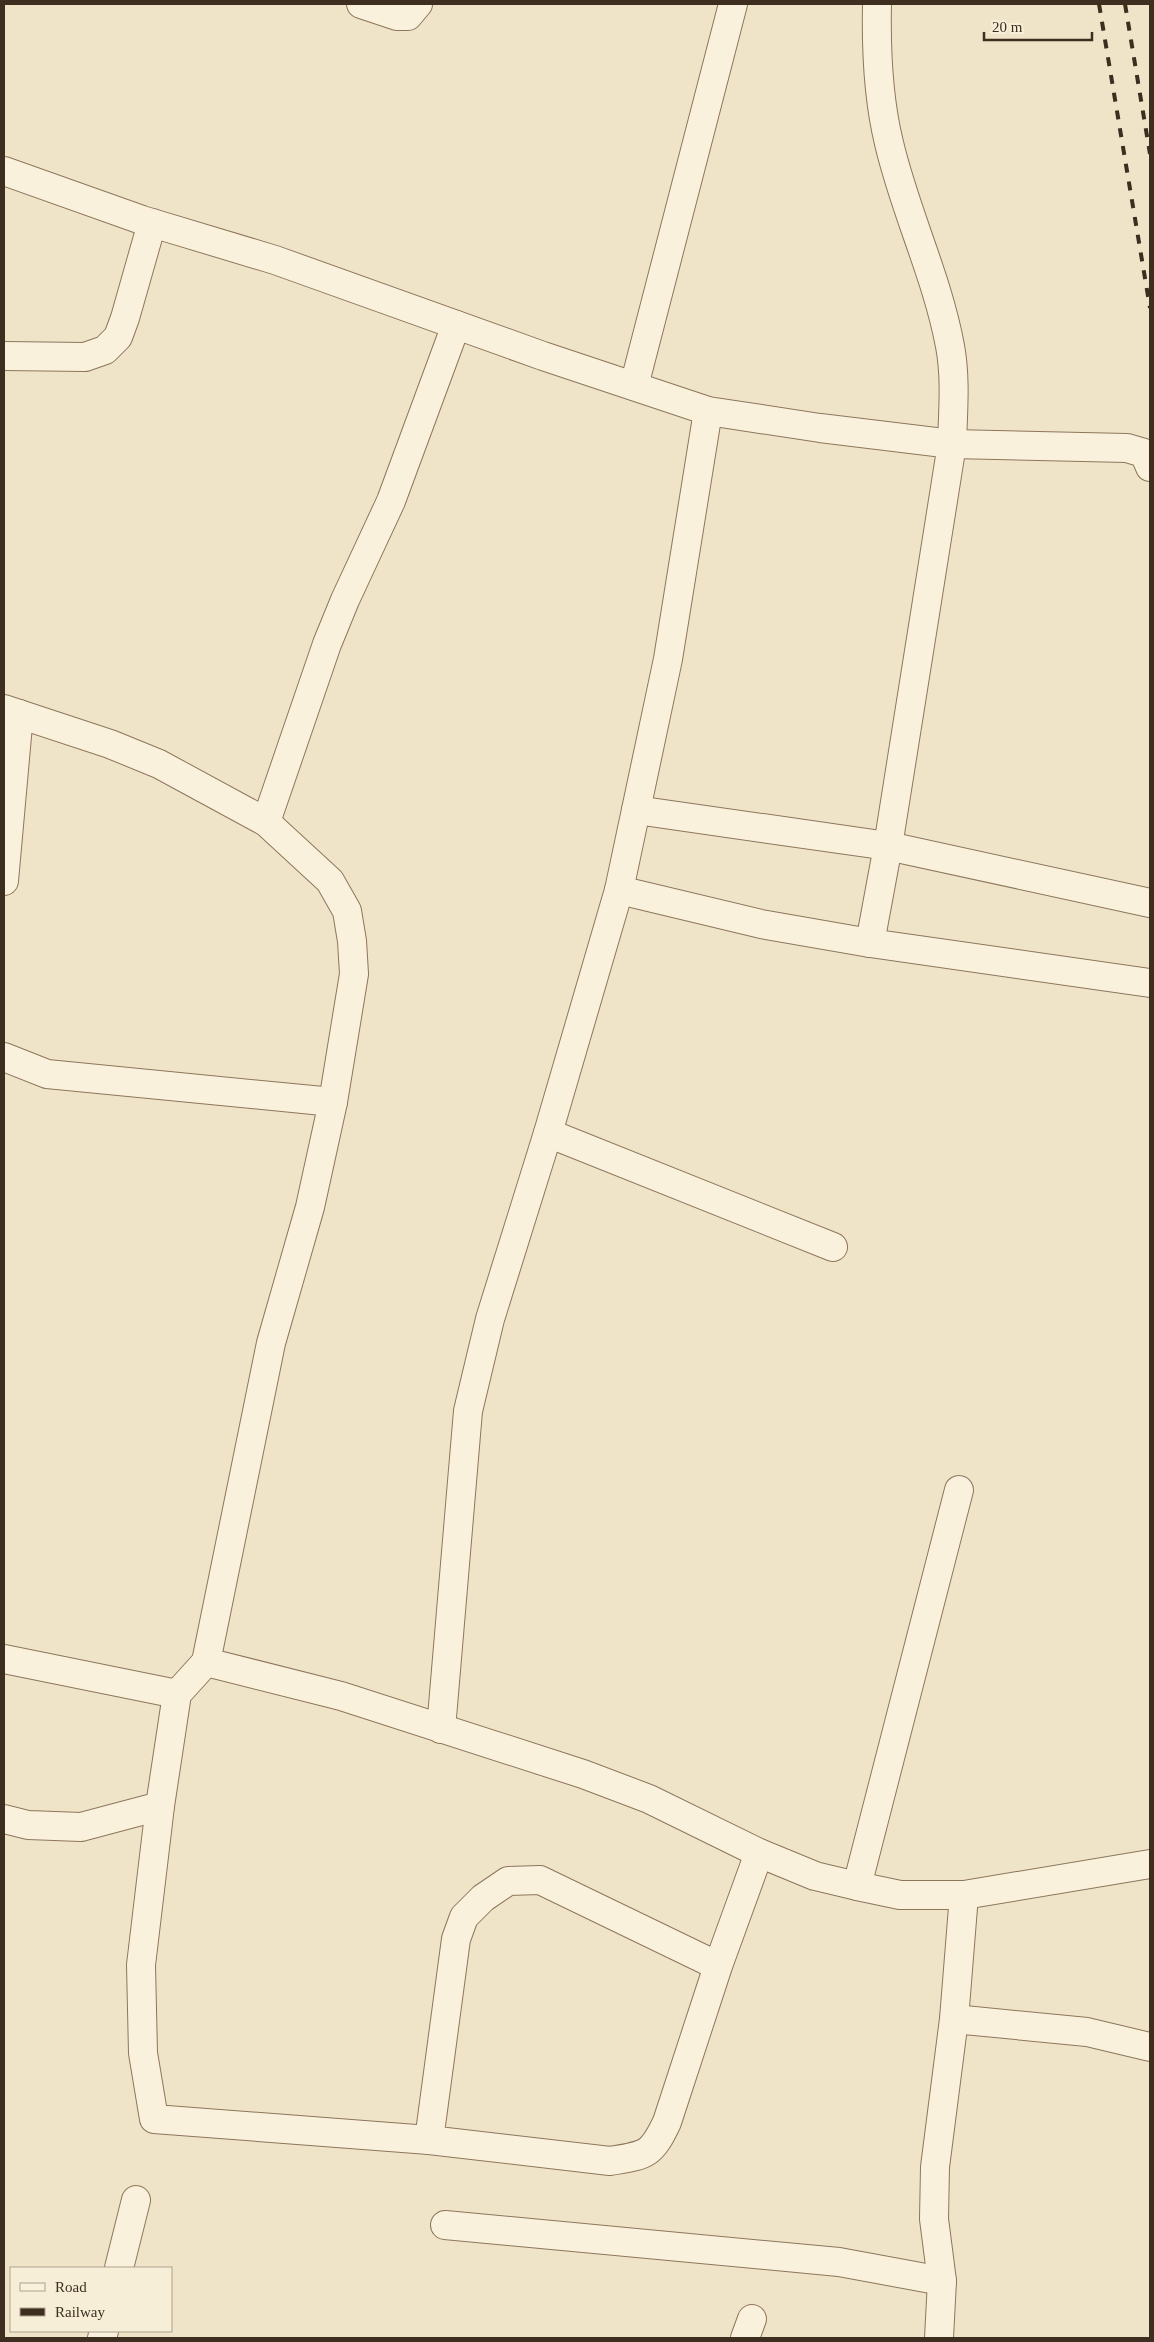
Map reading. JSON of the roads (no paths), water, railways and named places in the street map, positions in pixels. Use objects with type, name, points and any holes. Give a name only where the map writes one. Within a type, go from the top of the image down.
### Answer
[{"type":"street","points":[[361,4],[397,16],[408,16],[418,4]]},
{"type":"street","points":[[634,386],[733,10],[733,4]]},
{"type":"street","points":[[870,943],[888,846],[952,444],[954,378],[950,347],[940,303],[888,143],[880,86],[876,4]]},
{"type":"street","points":[[4,171],[152,223],[275,260],[456,325],[708,411],[820,428],[952,444],[1126,448],[1144,453],[1150,467]]},
{"type":"street","points":[[4,356],[85,357],[105,350],[118,337],[152,223]]},
{"type":"street","points":[[266,822],[327,644],[348,592],[390,501],[456,325]]},
{"type":"street","points":[[442,1729],[468,1411],[490,1319],[548,1133],[619,890],[668,659],[708,411]]},
{"type":"street","points":[[4,881],[11,712],[110,744],[159,764],[266,822],[330,881],[347,911],[352,941],[354,974],[334,1102],[310,1207],[271,1343],[206,1662],[177,1694],[160,1806],[141,1965],[143,2053],[154,2119],[429,2140],[610,2161],[640,2156],[657,2145],[667,2122],[718,1966],[759,1853]]},
{"type":"street","points":[[636,810],[888,846],[1150,903]]},
{"type":"street","points":[[619,890],[761,924],[870,943],[1150,983]]},
{"type":"street","points":[[4,1057],[47,1074],[334,1102]]},
{"type":"street","points":[[548,1133],[833,1247]]},
{"type":"street","points":[[857,1886],[959,1490]]},
{"type":"street","points":[[4,1659],[177,1694]]},
{"type":"street","points":[[206,1662],[341,1696],[583,1774],[649,1798],[759,1853],[815,1876],[857,1886],[900,1895],[964,1895],[1150,1864]]},
{"type":"street","points":[[4,1819],[28,1825],[81,1827],[160,1806]]},
{"type":"street","points":[[429,2140],[456,1939],[464,1917],[483,1898],[508,1881],[540,1880],[718,1966]]},
{"type":"street","points":[[939,2338],[942,2281],[934,2197],[936,2157],[954,2019],[964,1895]]},
{"type":"street","points":[[954,2019],[1087,2032],[1150,2047]]},
{"type":"street","points":[[119,2267],[136,2200]]},
{"type":"street","points":[[445,2225],[838,2262],[942,2281]]},
{"type":"railway","points":[[1099,4],[1150,308]]},
{"type":"railway","points":[[1125,4],[1150,154]]}]
